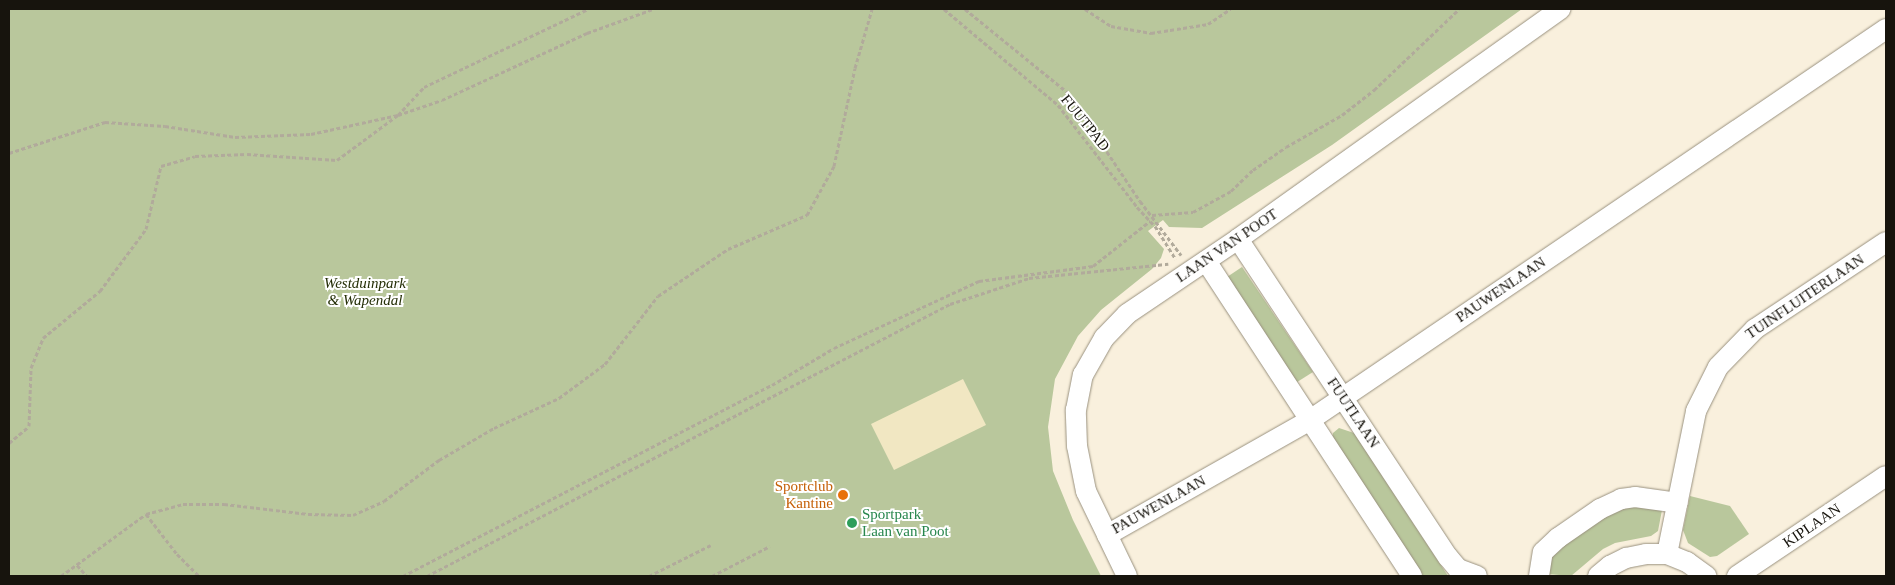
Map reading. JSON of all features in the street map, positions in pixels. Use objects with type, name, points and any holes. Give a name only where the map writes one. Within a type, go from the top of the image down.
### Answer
[{"type":"street","name":"LAAN VAN POOT","points":[[1127,576],[1086,491],[1077,446],[1076,410],[1083,375],[1104,338],[1127,314],[1238,239],[1560,9]]},
{"type":"street","name":"PAUWENLAAN","points":[[1107,535],[1310,420],[1886,29]]},
{"type":"street","name":"FUUTLAAN","points":[[1238,239],[1448,556],[1458,568],[1477,576]]},
{"type":"street","name":"TUINFLUITERLAAN","points":[[1667,554],[1696,411],[1718,367],[1755,328],[1886,242]]},
{"type":"street","points":[[1194,268],[1310,420],[1412,576]]},
{"type":"street","name":"KIPLAAN","points":[[1738,576],[1886,476]]},
{"type":"street","points":[[1539,576],[1544,552],[1558,538],[1600,509],[1621,499],[1635,497],[1678,503]]},
{"type":"street","points":[[1598,576],[1610,566],[1626,558],[1646,554],[1667,554],[1687,562],[1706,576]]},
{"type":"path","points":[[9,444],[29,426],[30,368],[43,338],[100,291],[146,229],[161,166],[195,156],[238,154],[337,160],[398,116],[424,87],[588,9]]},
{"type":"path","points":[[9,153],[105,122],[165,126],[235,137],[311,134],[398,116],[442,100],[587,33],[653,9]]},
{"type":"path","points":[[61,576],[146,514],[183,504],[224,504],[308,514],[353,515],[384,501],[439,460],[494,428],[558,398],[605,364],[658,296],[728,249],[807,215],[834,166],[855,68],[872,9]]},
{"type":"path","name":"FUUTPAD","points":[[944,9],[1058,105],[1150,221],[1194,268]]},
{"type":"path","points":[[965,9],[1067,92],[1152,215],[1194,268]]},
{"type":"path","points":[[1084,9],[1111,26],[1151,33],[1208,24],[1230,9]]},
{"type":"path","points":[[1152,215],[1193,212],[1232,191],[1254,170],[1286,147],[1342,115],[1374,90],[1459,9]]},
{"type":"path","points":[[403,576],[772,385],[834,348],[979,281],[1093,266],[1150,221]]},
{"type":"path","points":[[427,576],[950,304],[1029,278],[1167,264],[1194,268]]},
{"type":"path","points":[[146,514],[177,554],[199,576]]},
{"type":"path","points":[[649,576],[711,545]]},
{"type":"path","points":[[712,576],[770,546]]},
{"type":"path","points":[[77,565],[88,576]]},
{"type":"green space","name":"Westduinpark & Wapendal","points":[[9,9],[1522,9],[1332,145],[1202,228],[1169,227],[1163,220],[1148,231],[1164,249],[1161,258],[1152,269],[1101,310],[1078,336],[1055,379],[1048,427],[1053,471],[1073,520],[1101,576],[9,576]]},
{"type":"green space","points":[[1242,267],[1313,372],[1294,384],[1224,279]]},
{"type":"green space","points":[[1339,428],[1354,433],[1448,576],[1423,576],[1332,441],[1333,433]]},
{"type":"green space","points":[[1690,496],[1730,506],[1749,534],[1717,556],[1710,557],[1688,543],[1683,530]]},
{"type":"green space","points":[[1617,504],[1662,510],[1658,531],[1651,536],[1615,543],[1603,549],[1571,576],[1547,574],[1552,551]]},
{"type":"sand","points":[[963,379],[986,425],[894,470],[871,424]]},
{"type":"place","name":"Sportclub Kantine","points":[[843,495]]},
{"type":"place","name":"Sportpark Laan van Poot","points":[[852,523]]}]
